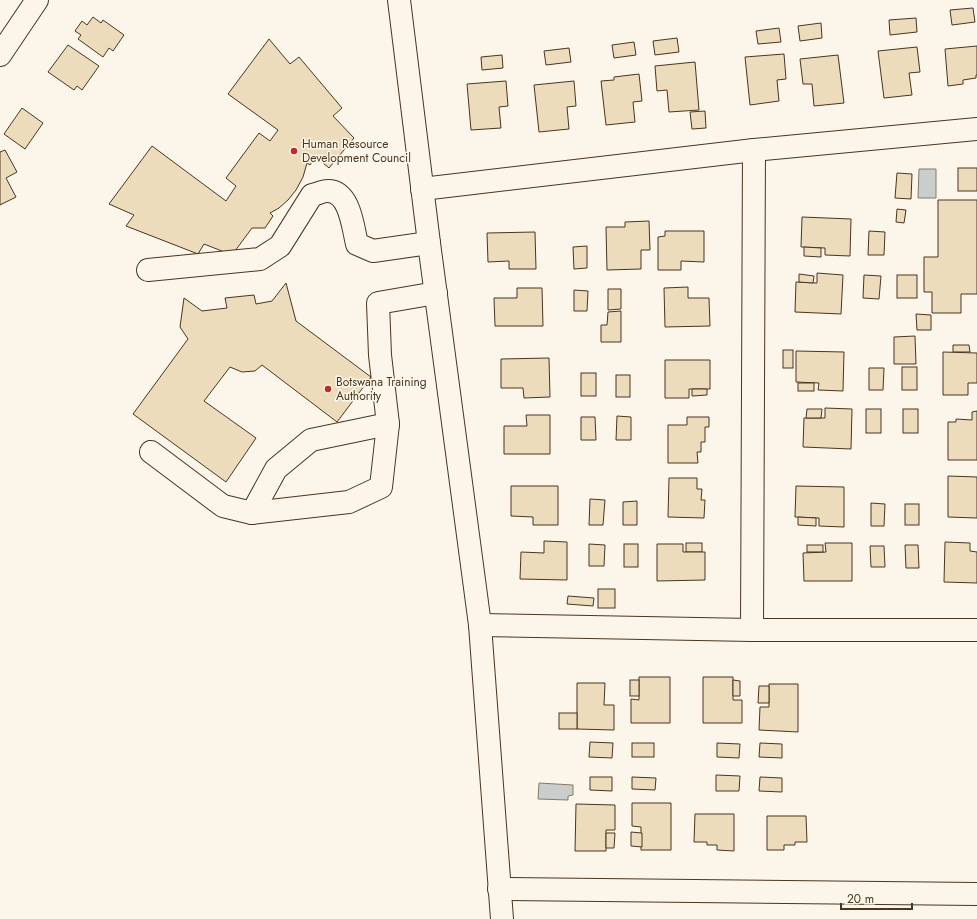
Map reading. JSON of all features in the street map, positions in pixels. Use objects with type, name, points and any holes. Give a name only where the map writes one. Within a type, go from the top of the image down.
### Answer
[{"type":"street","points":[[0,56],[37,0]]},
{"type":"street","points":[[399,0],[429,243],[480,625],[502,919]]},
{"type":"street","points":[[422,188],[754,150],[977,129]]},
{"type":"street","points":[[752,630],[754,150]]},
{"type":"street","points":[[148,270],[260,259],[280,246],[312,195],[328,190],[339,194],[348,205],[357,244],[373,251],[429,243]]},
{"type":"street","points":[[151,452],[223,506],[252,512],[349,502],[381,487],[388,424],[380,355],[378,303],[436,293]]},
{"type":"street","points":[[252,512],[276,468],[311,440],[388,424]]},
{"type":"street","points":[[480,625],[752,630],[977,630]]},
{"type":"street","points":[[499,889],[977,894]]},
{"type":"shaded area","points":[[919,169],[936,169],[936,198],[918,198]]},
{"type":"shaded area","points":[[539,783],[573,785],[573,795],[568,796],[568,800],[538,799]]},
{"type":"building","points":[[973,8],[975,22],[952,25],[950,10]]},
{"type":"building","points":[[93,17],[101,23],[103,20],[124,35],[113,51],[109,48],[103,57],[78,39],[81,35],[75,31],[82,21],[87,25]]},
{"type":"building","points":[[916,18],[917,32],[890,35],[889,20]]},
{"type":"building","points":[[821,23],[822,38],[800,41],[798,26]]},
{"type":"building","points":[[779,28],[781,42],[758,44],[756,31]]},
{"type":"building","points":[[677,38],[679,52],[655,55],[653,41]]},
{"type":"building","name":"Human Resource Development Council","points":[[269,39],[290,64],[299,57],[342,108],[333,116],[354,138],[329,168],[316,157],[310,165],[307,163],[303,177],[296,190],[288,200],[279,208],[270,213],[273,216],[265,228],[252,228],[232,255],[204,244],[198,254],[126,226],[134,215],[109,204],[152,146],[226,201],[236,186],[226,178],[259,133],[270,141],[278,130],[228,94]]},
{"type":"building","points":[[634,42],[636,55],[614,58],[612,45]]},
{"type":"building","points":[[68,45],[99,66],[82,90],[77,86],[74,90],[48,72]]},
{"type":"building","points":[[977,46],[976,78],[963,80],[963,84],[948,86],[945,49]]},
{"type":"building","points":[[917,47],[920,72],[909,73],[912,95],[884,98],[878,51]]},
{"type":"building","points":[[569,48],[571,62],[546,65],[544,51]]},
{"type":"building","points":[[784,54],[786,79],[777,80],[779,101],[750,105],[745,57]]},
{"type":"building","points":[[502,55],[503,68],[482,70],[481,57]]},
{"type":"building","points":[[838,55],[844,103],[814,106],[812,84],[803,84],[800,59]]},
{"type":"building","points":[[695,62],[699,110],[669,112],[667,90],[657,91],[655,66]]},
{"type":"building","points":[[639,74],[642,101],[633,102],[635,122],[606,125],[601,81],[614,80],[614,77]]},
{"type":"building","points":[[506,81],[508,106],[499,107],[501,128],[471,130],[467,84]]},
{"type":"building","points":[[574,81],[576,106],[567,107],[569,129],[539,132],[534,85]]},
{"type":"building","points":[[22,108],[43,123],[25,149],[4,134]]},
{"type":"building","points":[[705,111],[706,128],[692,129],[690,112]]},
{"type":"building","points":[[5,150],[17,172],[6,178],[16,197],[0,205],[0,152]]},
{"type":"building","points":[[958,168],[977,168],[977,191],[958,191]]},
{"type":"building","points":[[897,173],[912,174],[911,199],[895,198]]},
{"type":"building","points":[[938,200],[977,200],[977,294],[961,294],[961,313],[932,313],[932,292],[924,292],[924,257],[938,257]]},
{"type":"building","points":[[897,209],[906,210],[904,223],[896,222]]},
{"type":"building","points":[[802,217],[851,219],[850,256],[825,255],[825,248],[801,247]]},
{"type":"building","points":[[649,221],[650,250],[641,250],[641,269],[607,270],[606,227],[625,227],[625,222]]},
{"type":"building","points":[[665,231],[704,231],[704,262],[681,261],[681,270],[658,270],[658,237],[665,236]]},
{"type":"building","points":[[869,231],[885,232],[884,255],[868,255]]},
{"type":"building","points":[[535,232],[536,269],[509,269],[509,261],[488,262],[487,233]]},
{"type":"building","points":[[587,246],[587,268],[574,269],[573,247]]},
{"type":"building","points":[[804,247],[821,248],[821,257],[804,256]]},
{"type":"building","points":[[817,273],[843,275],[841,314],[795,312],[796,282],[817,283]]},
{"type":"building","points":[[799,274],[814,276],[813,283],[799,282]]},
{"type":"building","points":[[864,275],[881,276],[879,299],[863,298]]},
{"type":"building","points":[[897,275],[917,275],[917,298],[897,298]]},
{"type":"building","name":"Botswana Training Authority","points":[[286,283],[296,321],[371,377],[337,422],[262,365],[255,371],[242,372],[230,367],[204,401],[256,438],[226,482],[133,414],[188,339],[180,327],[184,298],[202,311],[227,308],[225,298],[254,295],[256,304],[272,301]]},
{"type":"building","points":[[688,287],[688,298],[709,298],[710,326],[665,327],[664,288]]},
{"type":"building","points":[[517,288],[542,288],[543,326],[495,326],[494,298],[517,298]]},
{"type":"building","points":[[608,289],[621,289],[621,309],[608,310]]},
{"type":"building","points":[[574,290],[588,291],[587,311],[574,311]]},
{"type":"building","points":[[621,311],[621,342],[601,342],[601,325],[607,325],[608,312]]},
{"type":"building","points":[[916,314],[931,315],[931,330],[917,330]]},
{"type":"building","points":[[915,336],[916,364],[894,364],[894,337]]},
{"type":"building","points":[[953,345],[969,345],[970,352],[953,352]]},
{"type":"building","points":[[783,350],[793,350],[793,368],[783,368]]},
{"type":"building","points":[[796,351],[844,352],[843,391],[818,390],[819,383],[796,382]]},
{"type":"building","points":[[943,352],[977,353],[977,383],[968,383],[968,395],[943,395]]},
{"type":"building","points":[[549,358],[550,397],[524,398],[523,388],[501,388],[501,359]]},
{"type":"building","points":[[665,360],[710,360],[710,389],[689,389],[689,398],[665,398]]},
{"type":"building","points":[[902,367],[917,367],[917,390],[902,390]]},
{"type":"building","points":[[869,368],[884,368],[883,390],[869,390]]},
{"type":"building","points":[[581,373],[596,373],[596,396],[581,396]]},
{"type":"building","points":[[616,375],[630,375],[630,397],[616,397]]},
{"type":"building","points":[[798,383],[814,383],[814,391],[798,391]]},
{"type":"building","points":[[692,389],[707,389],[707,395],[692,396]]},
{"type":"building","points":[[825,408],[852,409],[851,449],[803,447],[804,418],[825,418]]},
{"type":"building","points":[[807,409],[822,409],[821,418],[806,418]]},
{"type":"building","points":[[866,409],[881,409],[881,433],[866,433]]},
{"type":"building","points":[[903,409],[918,409],[918,433],[903,433]]},
{"type":"building","points":[[977,411],[977,460],[948,460],[948,422],[956,422],[956,419],[972,420],[972,412]]},
{"type":"building","points":[[526,415],[550,415],[550,454],[504,454],[504,426],[527,426]]},
{"type":"building","points":[[617,416],[631,417],[631,440],[616,440]]},
{"type":"building","points":[[581,417],[595,417],[596,440],[581,440]]},
{"type":"building","points":[[687,417],[709,417],[709,427],[705,427],[705,442],[701,442],[701,452],[697,452],[698,463],[668,463],[668,425],[687,425]]},
{"type":"building","points":[[948,476],[977,477],[977,518],[948,517]]},
{"type":"building","points":[[669,478],[697,478],[697,489],[702,489],[701,500],[705,500],[704,518],[668,517]]},
{"type":"building","points":[[511,486],[558,486],[558,525],[533,525],[533,517],[511,516]]},
{"type":"building","points":[[796,486],[844,487],[844,527],[819,526],[819,518],[795,517]]},
{"type":"building","points":[[590,499],[605,500],[603,525],[589,525]]},
{"type":"building","points":[[637,501],[637,525],[623,525],[623,502]]},
{"type":"building","points":[[871,503],[885,504],[884,526],[871,526]]},
{"type":"building","points":[[905,504],[919,504],[919,525],[905,525]]},
{"type":"building","points":[[798,517],[816,518],[816,526],[798,525]]},
{"type":"building","points":[[544,541],[567,542],[567,580],[520,579],[521,552],[544,553]]},
{"type":"building","points":[[945,542],[970,543],[970,551],[977,552],[977,583],[944,582]]},
{"type":"building","points":[[686,543],[702,543],[702,552],[686,552]]},
{"type":"building","points":[[825,543],[852,543],[852,581],[804,581],[803,553],[826,552]]},
{"type":"building","points":[[589,544],[605,545],[604,566],[589,566]]},
{"type":"building","points":[[624,544],[638,544],[638,567],[624,567]]},
{"type":"building","points":[[657,544],[683,544],[683,552],[705,552],[705,580],[657,581]]},
{"type":"building","points":[[807,545],[823,545],[823,552],[807,552]]},
{"type":"building","points":[[905,545],[918,545],[919,568],[906,568]]},
{"type":"building","points":[[870,546],[884,546],[885,567],[871,567]]},
{"type":"building","points":[[598,589],[615,589],[615,608],[598,608]]},
{"type":"building","points":[[568,596],[594,598],[593,606],[567,604]]},
{"type":"building","points":[[639,677],[670,677],[670,723],[631,723],[631,699],[639,700]]},
{"type":"building","points":[[703,677],[733,677],[733,700],[742,700],[742,723],[703,723]]},
{"type":"building","points":[[630,680],[639,680],[639,696],[630,696]]},
{"type":"building","points":[[733,680],[740,681],[740,696],[733,696]]},
{"type":"building","points":[[577,683],[605,683],[604,705],[614,705],[614,730],[577,729]]},
{"type":"building","points":[[769,684],[798,684],[798,732],[759,730],[760,707],[769,707]]},
{"type":"building","points":[[759,686],[769,686],[769,703],[758,703]]},
{"type":"building","points":[[559,713],[577,713],[577,729],[559,729]]},
{"type":"building","points":[[590,742],[613,743],[612,758],[589,757]]},
{"type":"building","points":[[632,743],[654,743],[654,757],[632,757]]},
{"type":"building","points":[[717,743],[740,744],[739,758],[717,757]]},
{"type":"building","points":[[760,743],[782,744],[782,758],[759,757]]},
{"type":"building","points":[[716,775],[740,776],[739,791],[716,791]]},
{"type":"building","points":[[590,777],[612,777],[612,791],[590,790]]},
{"type":"building","points":[[632,777],[656,778],[655,790],[632,789]]},
{"type":"building","points":[[760,777],[782,778],[782,792],[759,791]]},
{"type":"building","points":[[632,803],[671,803],[671,850],[641,850],[641,827],[632,826]]},
{"type":"building","points":[[576,804],[615,805],[615,830],[606,830],[606,851],[575,851]]},
{"type":"building","points":[[695,814],[734,814],[734,851],[717,850],[717,845],[707,845],[707,842],[694,842]]},
{"type":"building","points":[[767,816],[806,816],[807,842],[795,842],[795,845],[784,845],[784,850],[767,850]]},
{"type":"building","points":[[631,832],[642,833],[642,847],[631,846]]},
{"type":"building","points":[[606,833],[615,833],[614,848],[606,848]]},
{"type":"place","name":"Human Resource Development Council","points":[[294,151]]},
{"type":"place","name":"Botswana Training Authority","points":[[328,389]]}]
